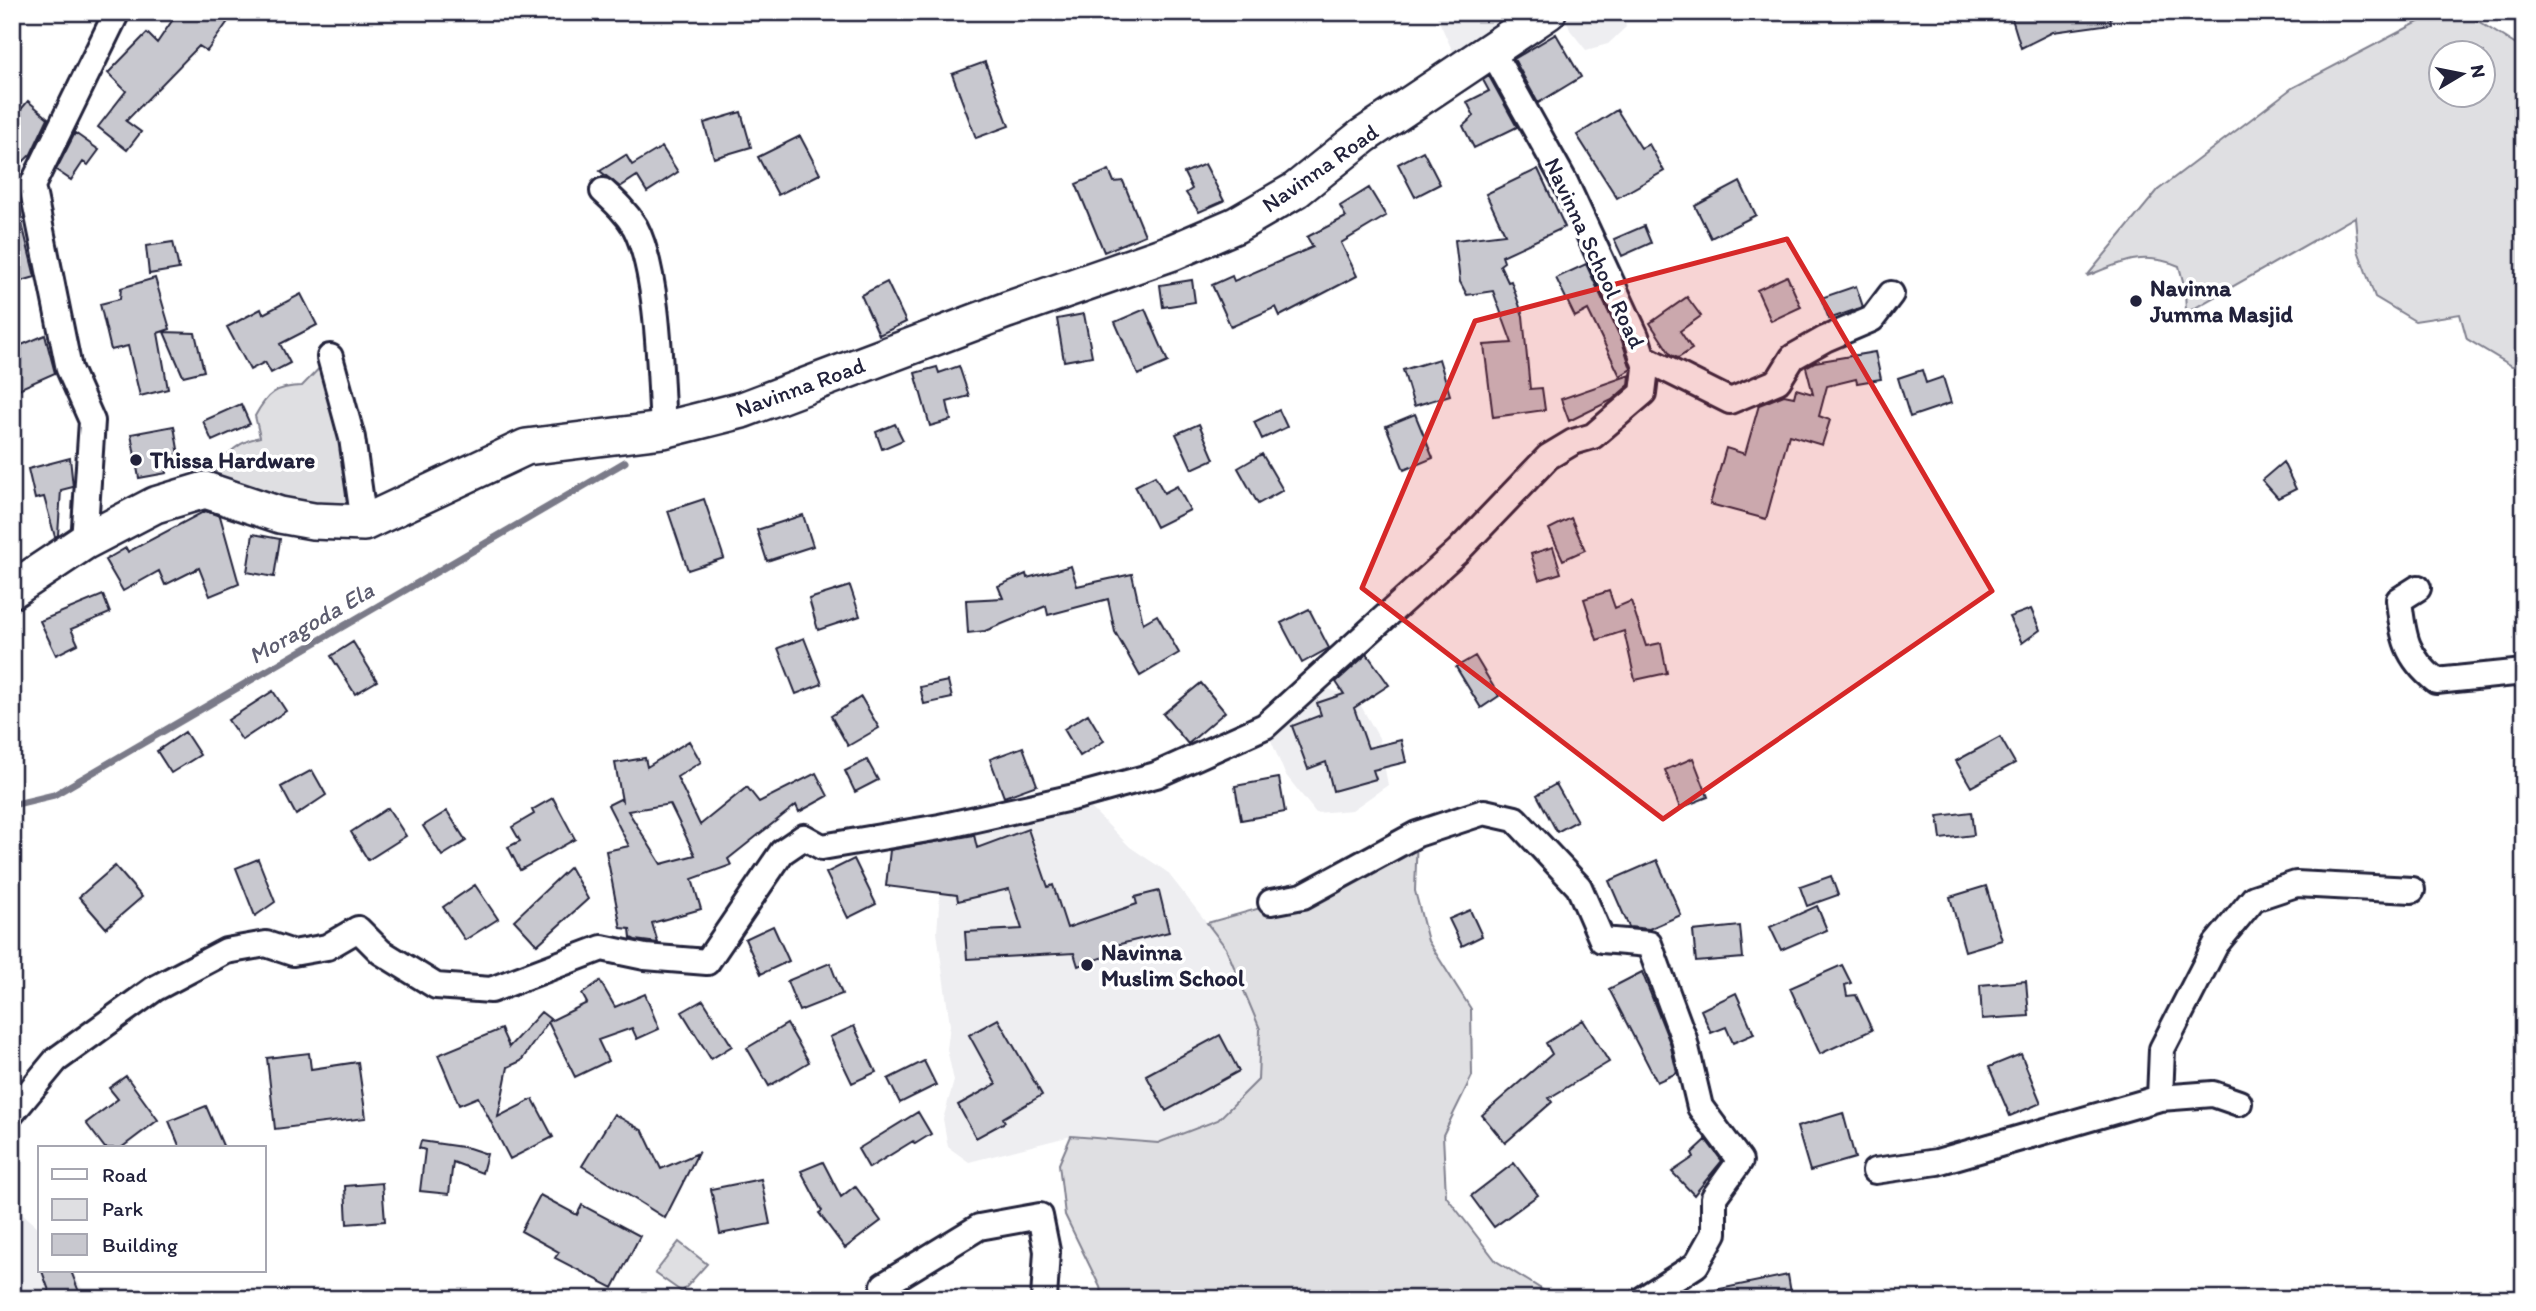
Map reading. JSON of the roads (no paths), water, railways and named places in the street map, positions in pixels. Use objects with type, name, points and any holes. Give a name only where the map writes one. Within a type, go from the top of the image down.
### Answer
[{"type":"street","points":[[84,542],[92,421],[69,369],[32,186],[117,12]]},
{"type":"street","name":"Navinna Road","points":[[12,590],[84,542],[155,505],[205,490],[280,515],[313,521],[364,523],[526,447],[663,430],[742,410],[1007,310],[1173,252],[1236,225],[1296,190],[1363,136],[1540,15]]},
{"type":"street","name":"Navinna School Road","points":[[12,1113],[56,1060],[154,989],[226,951],[266,944],[293,953],[327,947],[358,929],[381,952],[436,986],[491,990],[602,948],[645,957],[707,962],[782,852],[804,837],[822,847],[940,827],[1079,796],[1156,775],[1277,718],[1458,551],[1548,457],[1573,442],[1593,436],[1643,393],[1646,368],[1636,337],[1565,182],[1498,62],[1488,53]]},
{"type":"street","points":[[603,191],[621,207],[636,229],[652,287],[663,430]]},
{"type":"street","points":[[1642,357],[1730,401],[1778,381],[1793,357],[1872,319],[1891,294]]},
{"type":"street","points":[[330,356],[352,438],[364,523]]},
{"type":"street","points":[[2418,588],[2399,600],[2403,633],[2415,664],[2436,681],[2524,672]]},
{"type":"street","points":[[1271,902],[1303,896],[1428,830],[1484,812],[1515,819],[1578,887],[1602,940],[1649,944],[1684,1039],[1700,1107],[1741,1161],[1714,1198],[1714,1233],[1696,1265],[1643,1299]]},
{"type":"street","points":[[2160,1098],[2162,1049],[2216,944],[2255,898],[2296,884],[2412,890]]},
{"type":"street","points":[[1875,1171],[1937,1162],[2160,1098],[2213,1094],[2239,1103]]},
{"type":"street","points":[[884,1285],[979,1227],[1040,1216],[1047,1251],[1044,1299]]},
{"type":"waterway","name":"Moragoda Ela","points":[[12,805],[54,795],[625,462]]},
{"type":"place","name":"Navinna Jumma Masjid","points":[[2136,301]]},
{"type":"place","name":"Thissa Hardware","points":[[136,460]]},
{"type":"place","name":"Navinna Muslim School","points":[[1087,965]]}]
